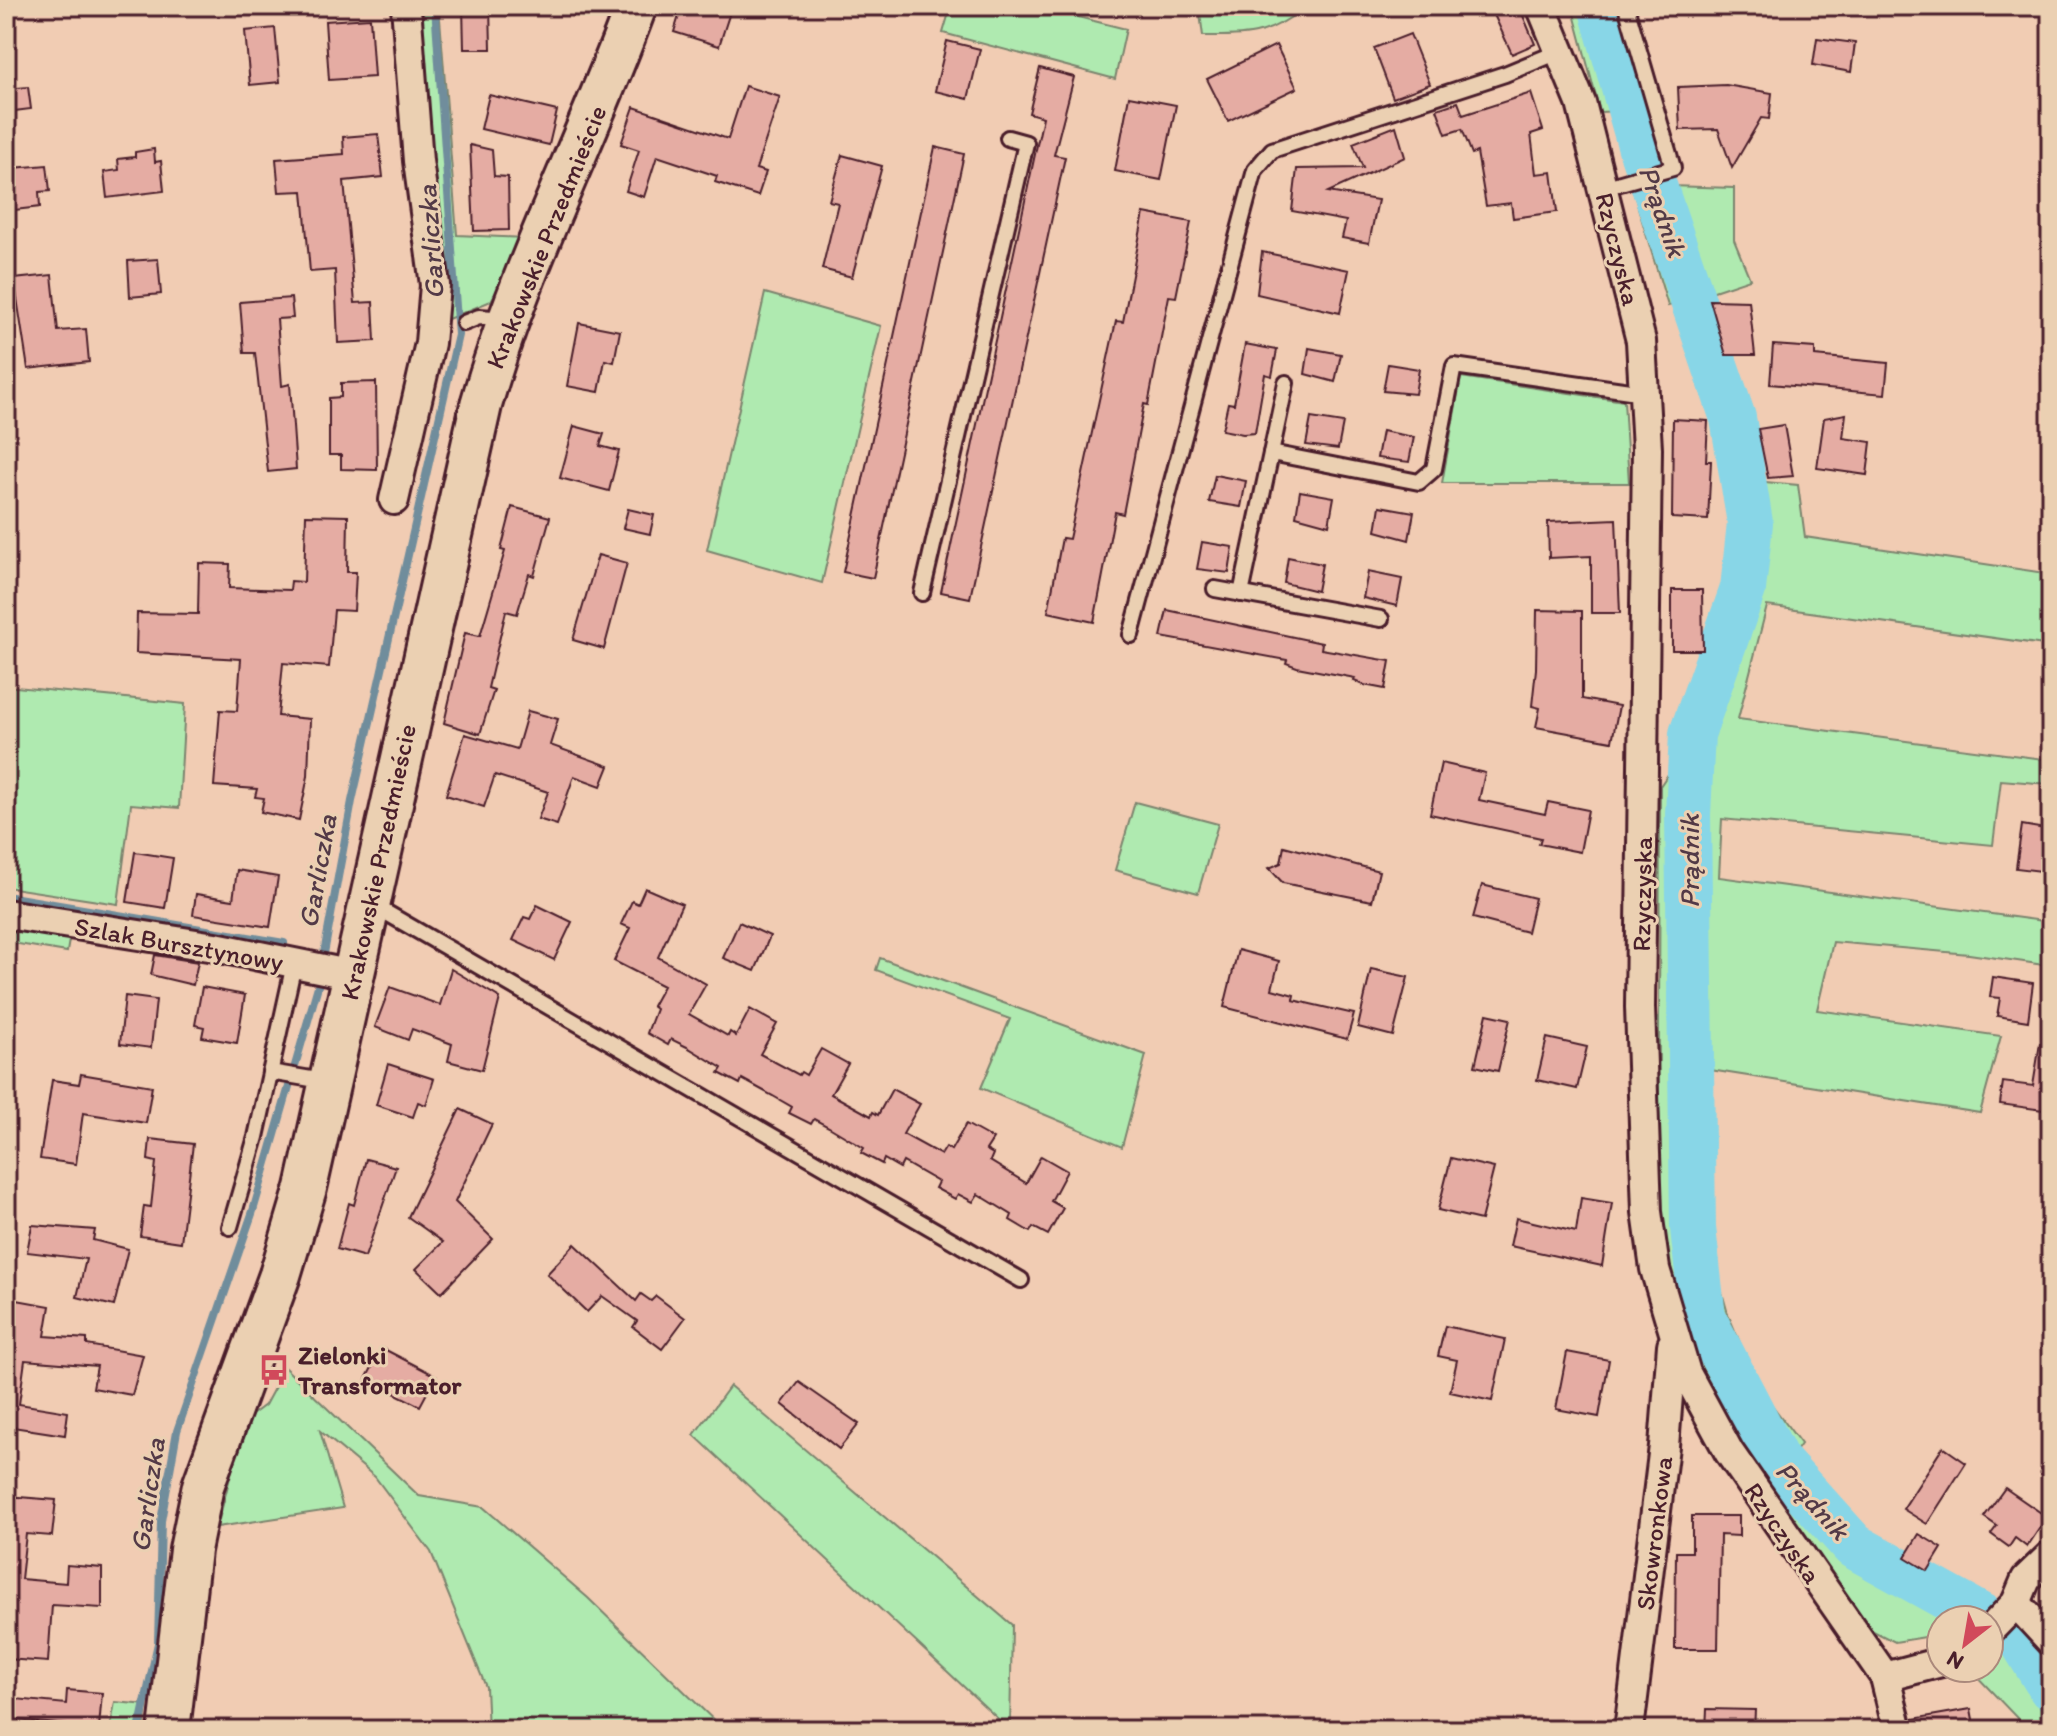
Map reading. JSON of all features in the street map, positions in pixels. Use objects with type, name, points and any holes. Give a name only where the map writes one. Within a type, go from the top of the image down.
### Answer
[{"type":"main road","name":"Krakowskie Przedmieście","points":[[169,1730],[190,1550],[203,1486],[287,1257],[320,1080],[320,969],[369,903],[465,468],[508,319],[604,93],[636,6]]},
{"type":"street","points":[[394,500],[440,337],[418,161],[406,6]]},
{"type":"street","name":"Rzyczyska","points":[[1541,6],[1581,103],[1641,341],[1647,449],[1640,1007],[1647,1212],[1655,1269],[1672,1336],[1686,1373],[1729,1452],[1885,1677],[1898,1730]]},
{"type":"street","name":"Szlak Bursztynowy","points":[[6,914],[215,947],[320,969]]},
{"type":"street","name":"Skowronkowa","points":[[1629,1730],[1664,1446],[1672,1336]]},
{"type":"street","points":[[2005,1613],[2026,1579],[2051,1555]]},
{"type":"street","points":[[2005,1616],[2051,1641]]},
{"type":"street","points":[[1885,1677],[1925,1666]]},
{"type":"lane","points":[[1603,188],[1673,168],[1626,6]]},
{"type":"lane","points":[[1131,635],[1255,170],[1272,150],[1505,74],[1561,51]]},
{"type":"lane","points":[[922,593],[1026,143],[1008,138]]},
{"type":"lane","points":[[464,323],[479,317],[508,319]]},
{"type":"lane","points":[[1271,453],[1419,482],[1434,469],[1454,366],[1644,393]]},
{"type":"lane","points":[[1241,594],[1286,383]]},
{"type":"lane","points":[[1215,589],[1381,619]]},
{"type":"lane","points":[[369,903],[1021,1280]]},
{"type":"lane","points":[[230,1227],[274,1073],[320,969]]},
{"type":"lane","points":[[274,1073],[320,1080]]},
{"type":"green space","points":[[417,6],[439,6],[457,235],[525,238],[491,301],[441,322]]},
{"type":"green space","points":[[951,6],[1034,6],[1126,29],[1115,79],[943,33]]},
{"type":"green space","points":[[1199,6],[1307,6],[1282,23],[1259,32],[1203,36]]},
{"type":"green space","points":[[1572,6],[1613,6],[1663,165],[1626,173],[1620,111],[1600,112]]},
{"type":"green space","points":[[1669,186],[1734,188],[1734,240],[1750,279],[1702,295],[1726,382],[1700,379],[1676,304],[1668,306],[1633,191]]},
{"type":"green space","points":[[765,293],[881,326],[822,583],[707,550]]},
{"type":"green space","points":[[1461,377],[1624,401],[1629,483],[1442,483]]},
{"type":"green space","points":[[1720,411],[1744,413],[1755,481],[1798,485],[1805,537],[2051,574],[2051,646],[1767,606],[1738,719],[2051,760],[2048,784],[2001,780],[1993,845],[1722,819],[1719,877],[2051,922],[2051,966],[1969,954],[1833,942],[1817,1010],[2001,1036],[1980,1113],[1710,1070],[1715,1267],[1728,1314],[1758,1386],[1801,1444],[1794,1454],[1827,1502],[1948,1604],[1925,1604],[1925,1637],[1895,1642],[1867,1628],[1739,1450],[1685,1336],[1658,1247],[1660,786],[1677,761],[1727,613],[1741,554],[1739,480],[1723,472]]},
{"type":"green space","points":[[6,686],[185,704],[179,808],[131,804],[118,904],[6,887]]},
{"type":"green space","points":[[1135,802],[1218,824],[1198,893],[1115,870]]},
{"type":"green space","points":[[6,925],[70,934],[67,952],[6,942]]},
{"type":"green space","points":[[880,958],[1146,1055],[1122,1147],[981,1088],[1010,1019],[876,970]]},
{"type":"green space","points":[[285,1368],[419,1496],[483,1507],[588,1598],[724,1730],[488,1730],[486,1687],[431,1552],[375,1477],[320,1431],[343,1508],[217,1527],[245,1420],[265,1405]]},
{"type":"green space","points":[[730,1386],[1012,1625],[1010,1730],[694,1435]]},
{"type":"green space","points":[[2005,1652],[2040,1689],[2050,1715],[2051,1730],[2023,1730],[2017,1718],[1984,1684],[2005,1684]]},
{"type":"green space","points":[[115,1702],[147,1705],[144,1730],[110,1730]]},
{"type":"building","points":[[463,6],[490,6],[491,49],[464,49]]},
{"type":"building","points":[[682,6],[732,6],[719,46],[674,32]]},
{"type":"building","points":[[1490,6],[1519,6],[1535,44],[1512,54]]},
{"type":"building","points":[[370,18],[374,77],[329,80],[325,21]]},
{"type":"building","points":[[275,28],[280,82],[250,85],[245,31]]},
{"type":"building","points":[[1410,34],[1430,84],[1393,98],[1374,48]]},
{"type":"building","points":[[1817,38],[1855,43],[1851,72],[1813,65]]},
{"type":"building","points":[[947,41],[980,49],[968,99],[935,91]]},
{"type":"building","points":[[1276,45],[1297,88],[1228,121],[1207,79]]},
{"type":"building","points":[[1040,68],[1074,77],[1054,155],[1065,157],[970,598],[941,592],[1043,117],[1029,113]]},
{"type":"building","points":[[1726,85],[1772,93],[1769,119],[1761,118],[1732,168],[1718,129],[1680,130],[1678,87]]},
{"type":"building","points":[[745,86],[780,97],[756,169],[766,172],[758,196],[715,182],[717,176],[657,156],[644,197],[626,191],[639,150],[621,144],[634,107],[728,139]]},
{"type":"building","points":[[28,87],[31,109],[6,112],[6,89]]},
{"type":"building","points":[[1531,93],[1543,130],[1531,134],[1536,174],[1552,172],[1557,212],[1513,218],[1511,203],[1486,206],[1477,152],[1472,154],[1462,129],[1446,134],[1437,109],[1458,102],[1463,115]]},
{"type":"building","points":[[489,95],[557,111],[549,145],[481,129]]},
{"type":"building","points":[[1129,96],[1176,105],[1161,180],[1115,171]]},
{"type":"building","points":[[1396,126],[1405,157],[1328,192],[1378,200],[1369,243],[1342,238],[1346,221],[1292,211],[1297,169],[1363,168],[1353,143]]},
{"type":"building","points":[[378,134],[383,177],[344,181],[355,303],[373,302],[375,341],[338,343],[335,270],[310,272],[303,191],[279,192],[276,159],[344,154],[343,137]]},
{"type":"building","points":[[470,145],[492,150],[494,176],[508,177],[509,230],[474,231]]},
{"type":"building","points":[[935,147],[964,154],[873,578],[843,572]]},
{"type":"building","points":[[154,149],[155,162],[161,161],[164,191],[107,198],[104,172],[119,170],[118,159],[135,157],[135,152]]},
{"type":"building","points":[[842,155],[882,166],[852,277],[822,269],[838,203],[829,201]]},
{"type":"building","points":[[47,165],[50,191],[39,192],[40,207],[6,211],[6,173],[13,172],[13,168]]},
{"type":"building","points":[[1144,213],[1191,222],[1176,297],[1169,296],[1123,514],[1115,512],[1094,622],[1048,612],[1062,538],[1069,539],[1116,321],[1123,322]]},
{"type":"building","points":[[1262,252],[1349,270],[1340,313],[1257,294]]},
{"type":"building","points":[[158,259],[161,294],[130,297],[128,261]]},
{"type":"building","points":[[52,275],[58,331],[86,329],[89,362],[28,369],[14,279]]},
{"type":"building","points":[[291,298],[293,318],[277,319],[282,386],[290,384],[296,469],[268,472],[255,353],[244,353],[240,302]]},
{"type":"building","points":[[1710,300],[1749,301],[1755,355],[1726,355]]},
{"type":"building","points":[[579,323],[620,331],[614,362],[605,360],[599,392],[567,386]]},
{"type":"building","points":[[1245,344],[1277,350],[1272,376],[1265,374],[1255,433],[1243,434],[1222,430],[1228,403],[1234,404]]},
{"type":"building","points":[[1773,345],[1815,348],[1815,356],[1888,363],[1885,394],[1770,384]]},
{"type":"building","points":[[1309,348],[1341,354],[1335,382],[1305,374]]},
{"type":"building","points":[[1388,364],[1419,369],[1415,394],[1383,391]]},
{"type":"building","points":[[376,382],[377,470],[341,469],[341,455],[329,455],[329,398],[341,397],[341,383]]},
{"type":"building","points":[[1846,414],[1843,438],[1871,442],[1867,475],[1817,468],[1824,418]]},
{"type":"building","points":[[1311,418],[1343,423],[1338,449],[1306,445]]},
{"type":"building","points":[[1673,419],[1708,421],[1706,461],[1711,461],[1708,520],[1672,518]]},
{"type":"building","points":[[1784,425],[1793,476],[1768,478],[1758,429]]},
{"type":"building","points":[[574,426],[604,434],[600,446],[619,451],[609,491],[560,478]]},
{"type":"building","points":[[1382,431],[1414,437],[1409,462],[1377,458]]},
{"type":"building","points":[[1215,475],[1246,481],[1241,507],[1209,502]]},
{"type":"building","points":[[1300,491],[1334,497],[1329,525],[1296,516]]},
{"type":"building","points":[[1380,506],[1414,512],[1409,540],[1376,531]]},
{"type":"building","points":[[512,507],[550,517],[534,576],[529,574],[517,614],[506,611],[488,688],[494,690],[480,734],[444,723],[465,633],[480,636],[505,551],[501,550]]},
{"type":"building","points":[[628,509],[654,515],[650,534],[623,528]]},
{"type":"building","points":[[306,515],[348,516],[347,572],[356,572],[354,611],[334,610],[329,667],[283,663],[278,716],[310,719],[308,776],[299,820],[261,812],[264,798],[255,797],[257,789],[214,786],[220,710],[237,711],[241,659],[136,653],[137,613],[198,614],[199,563],[230,564],[229,588],[290,590],[291,581],[304,582]]},
{"type":"building","points":[[1616,519],[1620,613],[1591,613],[1591,556],[1549,558],[1548,522]]},
{"type":"building","points":[[1202,542],[1233,547],[1229,573],[1197,569]]},
{"type":"building","points":[[598,555],[627,563],[604,649],[573,640]]},
{"type":"building","points":[[1288,557],[1322,564],[1317,591],[1284,583]]},
{"type":"building","points":[[1368,572],[1402,579],[1397,606],[1363,598]]},
{"type":"building","points":[[1672,590],[1702,590],[1703,650],[1672,650]]},
{"type":"building","points":[[1167,610],[1322,643],[1321,649],[1390,661],[1385,689],[1364,685],[1354,681],[1355,678],[1297,667],[1286,663],[1287,660],[1161,637]]},
{"type":"building","points":[[1537,610],[1582,611],[1582,699],[1619,706],[1612,741],[1536,727],[1540,708],[1532,706]]},
{"type":"building","points":[[528,711],[558,719],[550,745],[609,766],[601,786],[574,776],[557,825],[538,819],[548,792],[495,775],[484,807],[446,795],[465,734],[517,749]]},
{"type":"building","points":[[1441,763],[1485,773],[1479,800],[1545,814],[1548,802],[1588,810],[1580,852],[1539,844],[1541,838],[1430,814]]},
{"type":"building","points":[[2022,825],[2051,830],[2041,871],[2016,868]]},
{"type":"building","points":[[1284,846],[1379,871],[1372,901],[1283,883],[1269,868],[1281,863]]},
{"type":"building","points":[[135,852],[173,858],[165,908],[127,902]]},
{"type":"building","points":[[237,870],[278,877],[270,927],[193,915],[196,894],[233,900]]},
{"type":"building","points":[[1482,885],[1535,898],[1527,932],[1473,918]]},
{"type":"building","points":[[645,888],[682,904],[658,957],[706,984],[689,1014],[728,1036],[730,1032],[736,1036],[750,1009],[777,1024],[760,1054],[799,1075],[801,1072],[806,1075],[821,1049],[848,1064],[831,1094],[871,1116],[873,1112],[878,1115],[892,1089],[920,1104],[903,1134],[941,1155],[946,1147],[951,1150],[966,1124],[993,1139],[986,1150],[993,1154],[990,1161],[1026,1183],[1041,1156],[1067,1171],[1051,1201],[1063,1208],[1048,1235],[1033,1227],[1030,1232],[1010,1220],[1012,1215],[978,1194],[973,1202],[958,1194],[955,1199],[935,1188],[938,1182],[903,1162],[900,1168],[884,1159],[882,1164],[861,1153],[864,1148],[829,1127],[814,1119],[811,1124],[789,1113],[792,1107],[773,1096],[742,1079],[740,1084],[719,1073],[722,1068],[687,1047],[671,1039],[668,1045],[647,1033],[656,1009],[652,1006],[663,986],[614,961],[630,928],[621,924],[632,901],[638,904]]},
{"type":"building","points":[[537,905],[572,922],[554,960],[513,940],[524,917],[530,919]]},
{"type":"building","points":[[739,922],[770,936],[755,971],[723,958]]},
{"type":"building","points":[[1238,950],[1279,961],[1272,989],[1294,995],[1293,1000],[1354,1014],[1347,1039],[1224,1007]]},
{"type":"building","points":[[155,955],[198,962],[193,985],[151,975]]},
{"type":"building","points":[[451,969],[500,998],[482,1070],[448,1061],[452,1044],[412,1029],[408,1040],[375,1027],[390,987],[440,1005]]},
{"type":"building","points":[[1371,969],[1408,977],[1393,1036],[1358,1027]]},
{"type":"building","points":[[1993,977],[2033,983],[2028,1021],[1997,1016],[2000,998],[1990,997]]},
{"type":"building","points":[[202,987],[245,995],[237,1043],[202,1037],[204,1027],[195,1025]]},
{"type":"building","points":[[125,996],[156,1000],[151,1048],[120,1044]]},
{"type":"building","points":[[1487,1014],[1510,1019],[1498,1071],[1475,1066]]},
{"type":"building","points":[[1547,1038],[1587,1047],[1577,1089],[1537,1080]]},
{"type":"building","points":[[2040,1043],[2051,1044],[2051,1111],[2000,1104],[2003,1082],[2033,1086]]},
{"type":"building","points":[[388,1064],[434,1079],[426,1105],[418,1102],[413,1117],[376,1105]]},
{"type":"building","points":[[81,1074],[152,1086],[146,1123],[83,1113],[76,1164],[40,1159],[52,1080],[79,1084]]},
{"type":"building","points":[[460,1109],[492,1124],[455,1202],[493,1239],[441,1293],[416,1269],[443,1242],[408,1217]]},
{"type":"building","points":[[150,1139],[193,1144],[181,1242],[140,1236],[144,1206],[151,1207],[156,1162],[148,1160]]},
{"type":"building","points":[[1451,1158],[1494,1168],[1481,1220],[1438,1210]]},
{"type":"building","points":[[366,1159],[396,1167],[365,1257],[337,1249],[349,1203],[354,1205]]},
{"type":"building","points":[[1581,1198],[1612,1203],[1602,1266],[1510,1246],[1516,1218],[1576,1232]]},
{"type":"building","points":[[32,1225],[95,1230],[93,1240],[128,1249],[114,1306],[77,1297],[86,1259],[27,1252]]},
{"type":"building","points":[[575,1244],[636,1301],[641,1294],[651,1301],[656,1296],[685,1318],[662,1349],[633,1327],[637,1321],[602,1296],[587,1312],[547,1274]]},
{"type":"building","points":[[6,1298],[50,1306],[45,1336],[87,1339],[87,1345],[143,1355],[132,1395],[93,1388],[97,1366],[25,1360],[19,1404],[68,1412],[65,1435],[6,1426]]},
{"type":"building","points":[[1445,1326],[1505,1339],[1492,1401],[1450,1392],[1457,1360],[1438,1356]]},
{"type":"building","points":[[382,1348],[436,1376],[420,1406],[366,1379]]},
{"type":"building","points":[[1567,1352],[1609,1360],[1599,1417],[1556,1409]]},
{"type":"building","points":[[799,1382],[859,1424],[839,1449],[782,1404]]},
{"type":"building","points":[[1943,1447],[1966,1463],[1927,1524],[1903,1509]]},
{"type":"building","points":[[2005,1488],[2047,1517],[2027,1547],[2015,1538],[2009,1547],[1991,1534],[1997,1526],[1984,1517]]},
{"type":"building","points":[[6,1496],[56,1500],[52,1536],[26,1534],[21,1579],[66,1583],[67,1565],[102,1568],[102,1608],[52,1605],[48,1662],[6,1659]]},
{"type":"building","points":[[1692,1516],[1739,1516],[1739,1536],[1720,1535],[1718,1649],[1675,1649],[1676,1552],[1692,1552]]},
{"type":"building","points":[[1919,1534],[1942,1548],[1928,1571],[1905,1557]]},
{"type":"building","points":[[67,1690],[102,1693],[99,1728],[6,1719],[6,1698],[66,1704]]},
{"type":"building","points":[[1707,1709],[1755,1710],[1754,1730],[1706,1730]]},
{"type":"building","points":[[1971,1709],[1975,1730],[1915,1730],[1913,1719]]},
{"type":"waterway","name":"Garliczka","points":[[139,1730],[158,1643],[161,1521],[177,1431],[253,1211],[318,986],[352,801],[458,335],[435,6]]},
{"type":"waterway","name":"Prądnik","points":[[1601,6],[1641,148],[1733,418],[1750,523],[1743,589],[1692,734],[1688,814],[1693,1228],[1703,1318],[1777,1461],[1854,1546],[1959,1604]]},
{"type":"waterway","points":[[6,896],[284,943]]},
{"type":"waterway","name":"Prądnik","points":[[2005,1630],[2021,1639],[2051,1688]]},
{"type":"place","name":"Zielonki Transformator","points":[[274,1370]]}]
